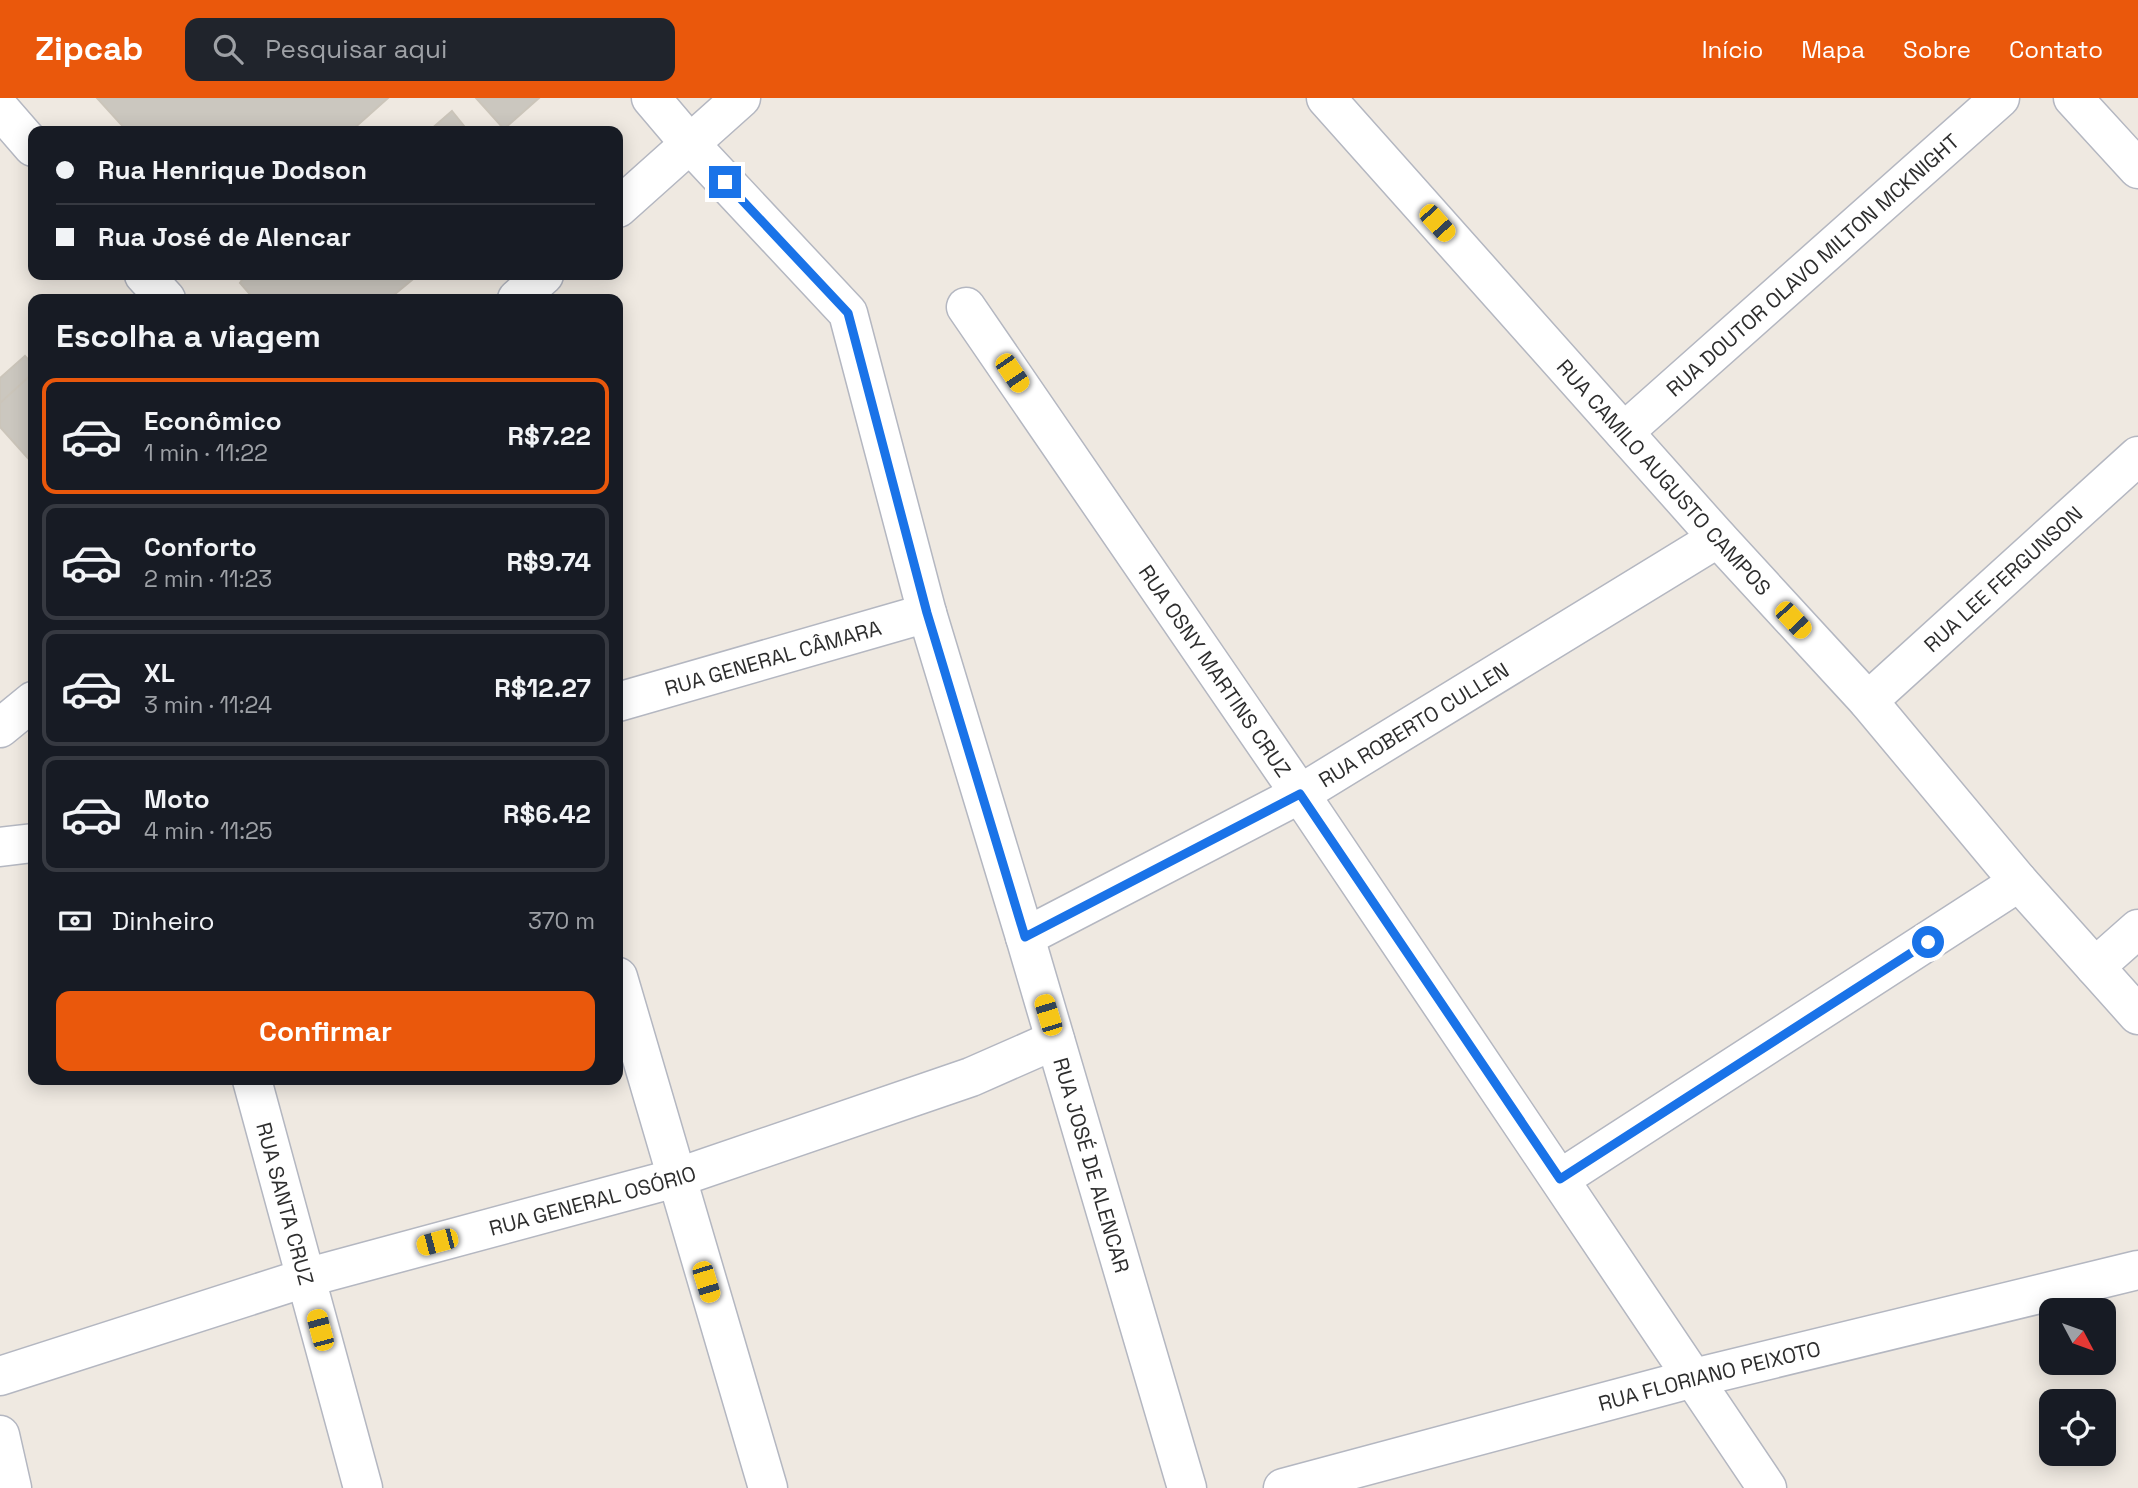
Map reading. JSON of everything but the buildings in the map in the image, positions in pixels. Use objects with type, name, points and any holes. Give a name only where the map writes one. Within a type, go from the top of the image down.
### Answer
[{"type":"street","name":"RUA JOSÉ DE ALENCAR","points":[[651,98],[690,144],[848,313],[927,613],[1187,1488]]},
{"type":"street","points":[[623,204],[741,98]]},
{"type":"street","name":"RUA CAMILO AUGUSTO CAMPOS","points":[[1325,98],[1718,538],[1868,701],[2020,882],[2138,1015]]},
{"type":"street","name":"RUA DOUTOR OLAVO MILTON MCKNIGHT","points":[[1624,432],[2000,98]]},
{"type":"street","points":[[2073,98],[2138,169]]},
{"type":"street","points":[[0,108],[28,141]]},
{"type":"street","points":[[149,280],[161,294]]},
{"type":"street","points":[[523,294],[538,280]]},
{"type":"street","name":"RUA OSNY MARTINS CRUZ","points":[[967,307],[1300,794],[1767,1488]]},
{"type":"street","name":"RUA LEE FERGUNSON","points":[[1868,701],[2138,456]]},
{"type":"street","name":"RUA ROBERTO CULLEN","points":[[1025,937],[1300,794],[1718,538]]},
{"type":"street","name":"RUA GENERAL CÂMARA","points":[[623,701],[927,613]]},
{"type":"street","points":[[0,728],[28,705]]},
{"type":"street","points":[[0,848],[28,844]]},
{"type":"street","points":[[1560,1179],[2020,882]]},
{"type":"street","points":[[2095,967],[2138,929]]},
{"type":"street","points":[[623,994],[768,1488]]},
{"type":"street","name":"RUA GENERAL OSÓRIO","points":[[0,1376],[305,1278],[676,1178],[971,1077],[1055,1041]]},
{"type":"street","name":"RUA SANTA CRUZ","points":[[253,1085],[363,1488]]},
{"type":"street","name":"RUA FLORIANO PEIXOTO","points":[[1283,1488],[1694,1378],[2138,1270]]},
{"type":"street","points":[[0,1435],[12,1488]]},
{"type":"route","points":[[725,182],[848,313],[927,613],[1025,937],[1300,794],[1560,1179],[1928,942]]}]
